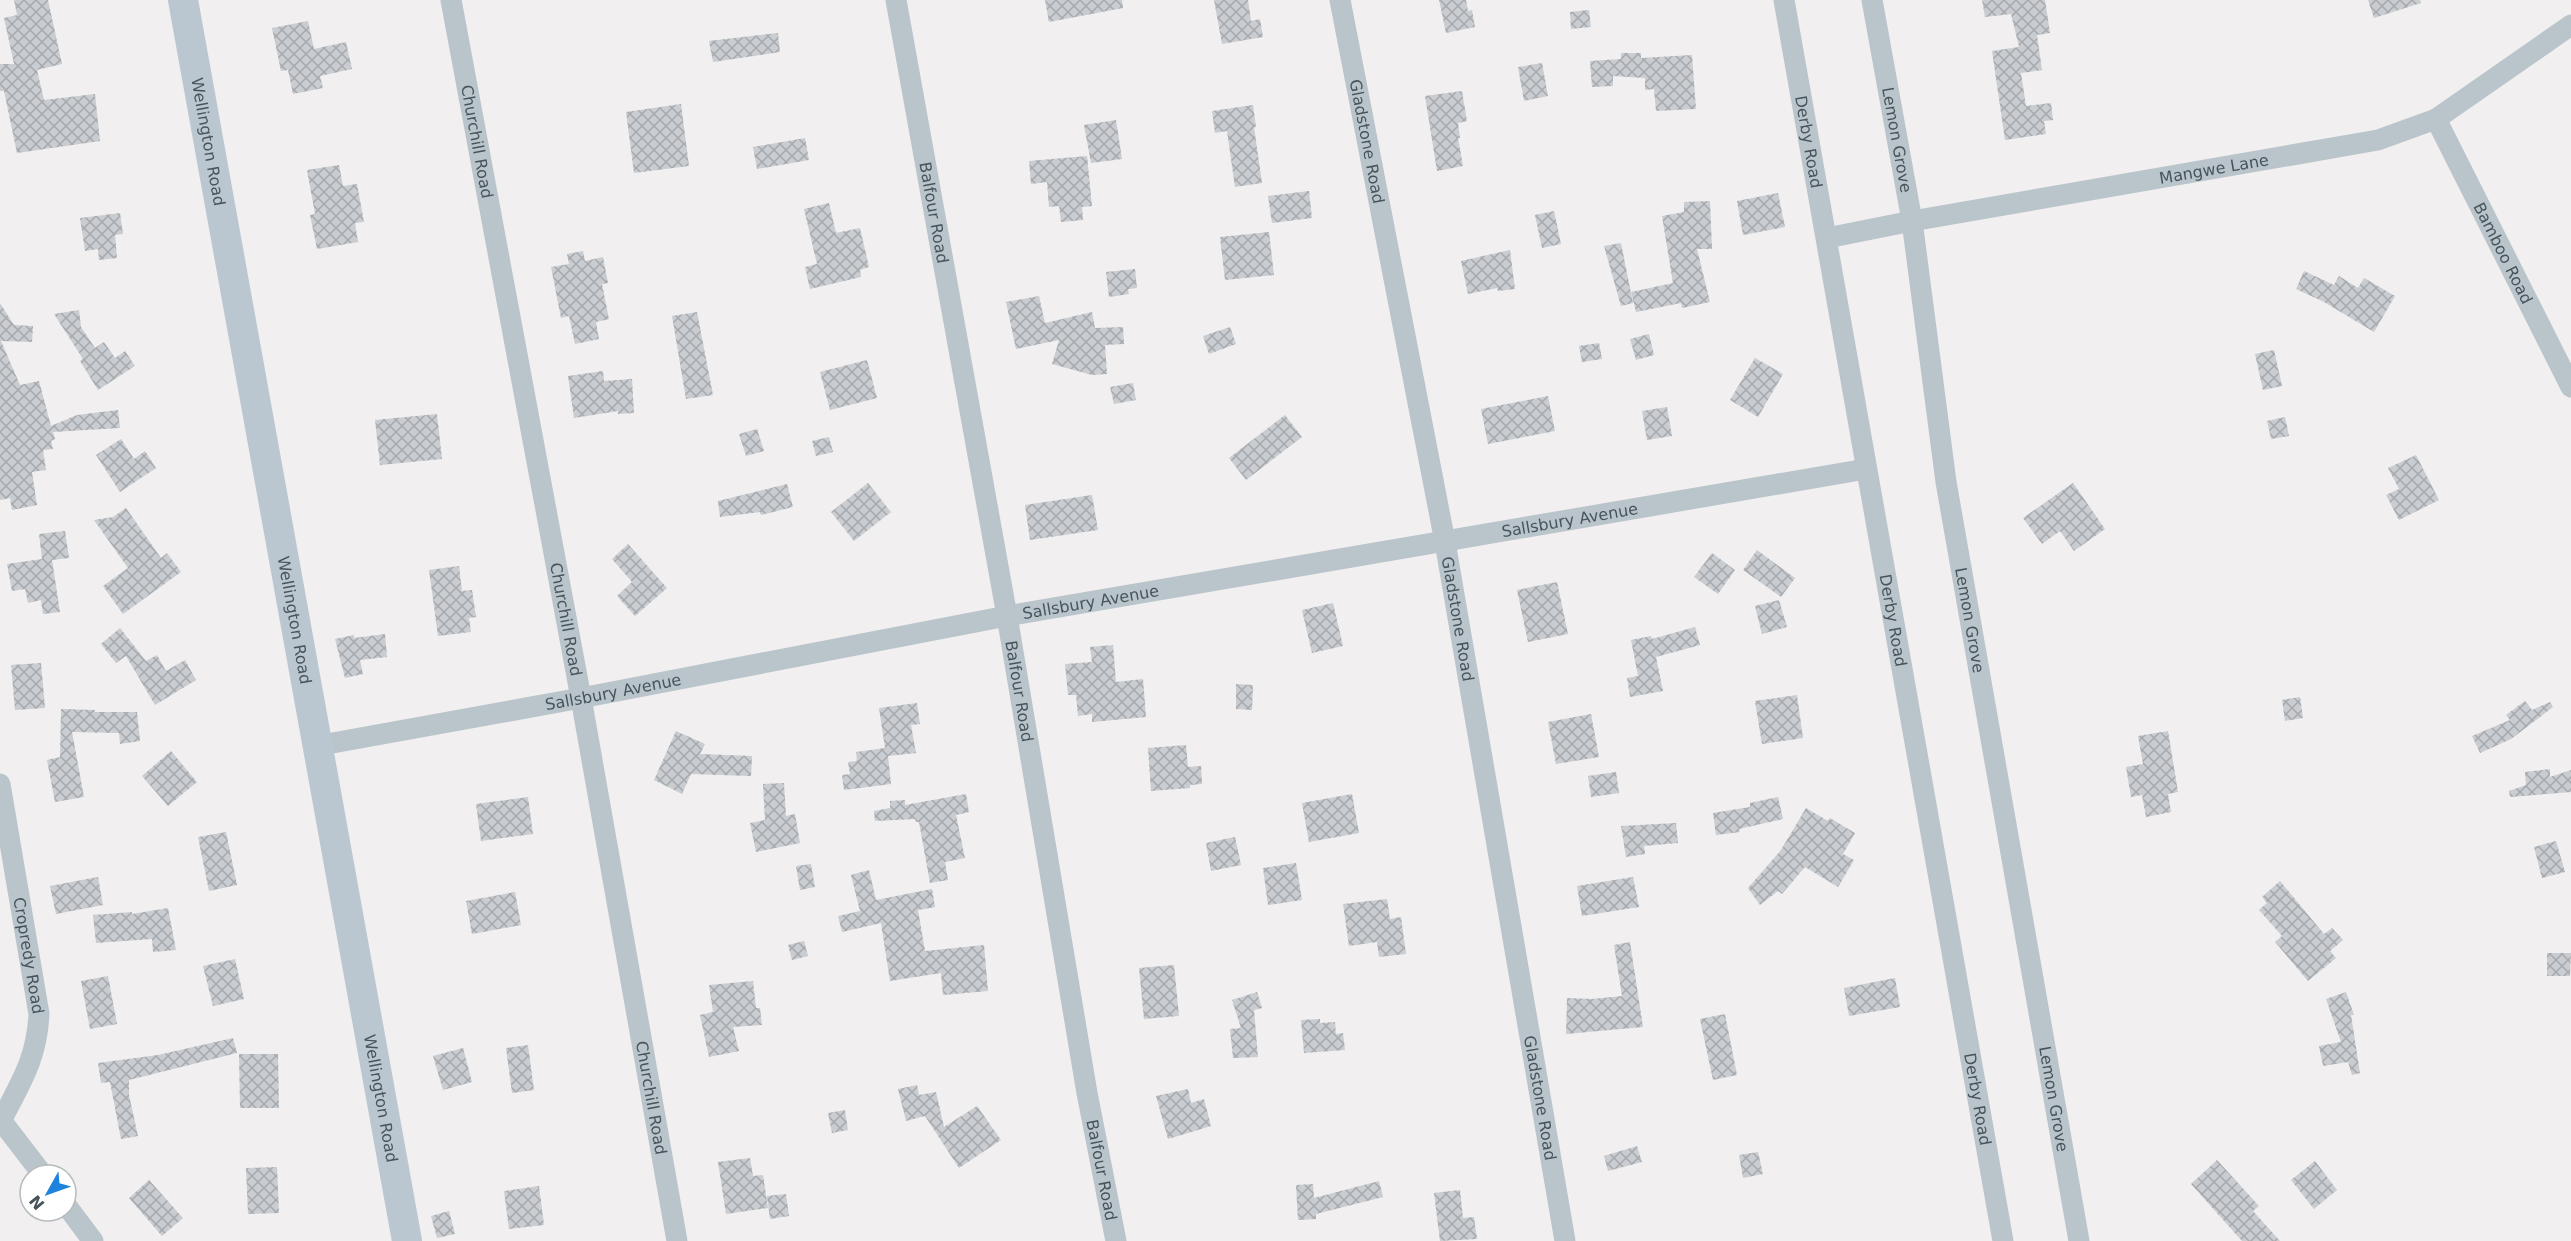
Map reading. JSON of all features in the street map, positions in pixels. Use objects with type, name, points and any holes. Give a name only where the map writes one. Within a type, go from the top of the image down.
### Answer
[{"type":"main road","name":"Wellington Road","points":[[183,0],[407,1241]]},
{"type":"street","name":"Churchill Road","points":[[451,0],[582,698],[677,1241]]},
{"type":"street","name":"Balfour Road","points":[[896,0],[1007,616],[1087,1093],[1116,1241]]},
{"type":"street","name":"Gladstone Road","points":[[1340,0],[1444,542],[1565,1241]]},
{"type":"street","name":"Derby Road","points":[[1784,0],[2003,1241]]},
{"type":"street","name":"Lemon Grove","points":[[1872,0],[1912,221],[1946,482],[2079,1241]]},
{"type":"street","name":"Mangwe Lane","points":[[1827,238],[1912,221],[2368,142],[2436,119],[2571,25]]},
{"type":"street","name":"Bamboo Road","points":[[2436,119],[2571,387]]},
{"type":"street","name":"Sallsbury Avenue","points":[[316,746],[582,698],[1007,616],[1866,469]]},
{"type":"street","name":"Cropredy Road","points":[[0,784],[39,1014],[38,1036],[33,1057],[1,1120]]},
{"type":"street","points":[[1,1120],[34,1163]]},
{"type":"street","points":[[78,1221],[93,1241]]},
{"type":"building","points":[[14,0],[48,0],[62,64],[37,70],[44,100],[95,94],[100,141],[17,153],[4,91],[0,91],[0,64],[14,64],[4,18],[17,15]]},
{"type":"building","points":[[1045,0],[1122,0],[1123,8],[1049,22]]},
{"type":"building","points":[[1214,0],[1248,0],[1251,21],[1260,19],[1263,37],[1222,44]]},
{"type":"building","points":[[1439,0],[1466,0],[1468,11],[1472,10],[1475,27],[1446,33]]},
{"type":"building","points":[[1982,0],[2045,0],[2050,33],[2037,35],[2042,70],[2021,73],[2026,106],[2051,103],[2053,120],[2044,121],[2046,134],[2005,140],[1992,51],[2019,47],[2011,14],[1985,17]]},
{"type":"building","points":[[2368,0],[2420,0],[2421,3],[2374,18]]},
{"type":"building","points":[[1589,10],[1591,27],[1571,29],[1570,12]]},
{"type":"building","points":[[308,21],[314,49],[346,42],[352,69],[320,76],[323,88],[293,94],[288,70],[281,71],[272,28]]},
{"type":"building","points":[[778,33],[780,52],[713,62],[709,41]]},
{"type":"building","points":[[1621,53],[1641,53],[1641,58],[1692,55],[1696,109],[1656,111],[1654,89],[1645,90],[1645,78],[1613,76],[1613,86],[1592,87],[1590,61],[1621,59]]},
{"type":"building","points":[[1542,63],[1548,96],[1524,101],[1518,67]]},
{"type":"building","points":[[1462,91],[1467,121],[1458,123],[1460,138],[1458,138],[1463,166],[1437,171],[1425,96]]},
{"type":"building","points":[[681,104],[689,166],[634,173],[626,112]]},
{"type":"building","points":[[1253,105],[1262,183],[1235,187],[1227,131],[1215,133],[1212,111]]},
{"type":"building","points":[[1116,120],[1122,159],[1091,163],[1084,125]]},
{"type":"building","points":[[805,138],[809,160],[757,169],[753,147]]},
{"type":"building","points":[[1087,156],[1092,206],[1082,207],[1083,220],[1061,222],[1059,206],[1049,207],[1047,182],[1031,184],[1029,161]]},
{"type":"building","points":[[339,165],[343,186],[357,184],[364,222],[355,223],[358,242],[317,249],[310,215],[315,214],[307,170]]},
{"type":"building","points":[[1309,191],[1312,218],[1272,223],[1268,196]]},
{"type":"building","points":[[1778,193],[1785,227],[1743,235],[1737,201]]},
{"type":"building","points":[[1710,201],[1712,249],[1697,249],[1710,302],[1682,308],[1681,303],[1636,312],[1631,292],[1673,283],[1662,216],[1684,212],[1684,202]]},
{"type":"building","points":[[829,203],[836,233],[860,228],[869,267],[860,270],[861,277],[810,289],[805,267],[817,264],[804,209]]},
{"type":"building","points":[[1554,211],[1561,244],[1542,248],[1535,215]]},
{"type":"building","points":[[120,213],[123,234],[115,235],[117,258],[99,260],[98,249],[85,251],[80,218]]},
{"type":"building","points":[[1269,232],[1274,275],[1225,280],[1220,237]]},
{"type":"building","points":[[1621,243],[1633,303],[1621,306],[1604,246]]},
{"type":"building","points":[[1510,250],[1515,289],[1498,291],[1497,288],[1468,294],[1461,261]]},
{"type":"building","points":[[583,251],[585,261],[603,257],[608,283],[602,284],[609,319],[596,322],[599,339],[575,344],[569,316],[561,318],[551,267],[569,264],[567,254]]},
{"type":"building","points":[[1135,269],[1137,288],[1128,289],[1129,294],[1109,297],[1106,272]]},
{"type":"building","points":[[2304,271],[2334,285],[2339,276],[2358,288],[2364,278],[2395,296],[2374,332],[2324,302],[2296,289]]},
{"type":"building","points":[[1039,296],[1045,323],[1092,312],[1095,328],[1123,327],[1124,344],[1105,345],[1107,374],[1092,375],[1052,364],[1059,340],[1016,349],[1006,302]]},
{"type":"building","points":[[0,303],[14,325],[33,326],[32,342],[1,341],[20,385],[39,381],[51,426],[77,415],[118,410],[120,428],[53,432],[55,439],[51,441],[53,449],[43,450],[46,470],[32,472],[37,505],[12,510],[10,498],[0,500]]},
{"type":"building","points":[[79,310],[81,327],[95,348],[104,342],[115,358],[125,351],[135,366],[98,390],[80,361],[83,359],[54,314]]},
{"type":"building","points":[[697,312],[713,395],[686,399],[672,316]]},
{"type":"building","points":[[1230,327],[1236,344],[1209,354],[1203,336]]},
{"type":"building","points":[[1649,334],[1654,355],[1636,360],[1630,339]]},
{"type":"building","points":[[1599,343],[1602,359],[1582,362],[1579,346]]},
{"type":"building","points":[[2274,350],[2282,386],[2263,390],[2255,354]]},
{"type":"building","points":[[1755,358],[1783,374],[1758,417],[1730,400]]},
{"type":"building","points":[[867,360],[877,398],[830,410],[820,372]]},
{"type":"building","points":[[603,371],[604,381],[632,379],[634,413],[618,414],[618,411],[574,418],[568,376]]},
{"type":"building","points":[[1133,383],[1136,400],[1114,404],[1110,387]]},
{"type":"building","points":[[1548,396],[1555,431],[1488,444],[1481,409]]},
{"type":"building","points":[[1667,407],[1672,436],[1647,440],[1642,411]]},
{"type":"building","points":[[437,414],[442,459],[380,465],[375,420]]},
{"type":"building","points":[[1285,415],[1302,437],[1246,480],[1229,458]]},
{"type":"building","points":[[2285,417],[2289,436],[2271,439],[2267,421]]},
{"type":"building","points":[[757,429],[764,451],[746,456],[739,434]]},
{"type":"building","points":[[829,437],[833,452],[816,456],[812,441]]},
{"type":"building","points":[[121,439],[134,459],[145,451],[156,468],[120,492],[96,455]]},
{"type":"building","points":[[2416,455],[2439,500],[2399,520],[2386,495],[2399,489],[2388,468]]},
{"type":"building","points":[[868,483],[891,512],[854,541],[831,512]]},
{"type":"building","points":[[2073,483],[2105,529],[2074,551],[2060,531],[2042,544],[2023,518]]},
{"type":"building","points":[[787,484],[793,507],[761,515],[760,512],[720,517],[718,501]]},
{"type":"building","points":[[1092,495],[1098,530],[1030,540],[1025,505]]},
{"type":"building","points":[[126,508],[161,558],[167,553],[181,572],[123,614],[103,586],[128,568],[94,520],[113,517]]},
{"type":"building","points":[[65,531],[69,558],[52,560],[60,612],[43,614],[41,600],[28,603],[25,589],[12,591],[7,564],[42,559],[39,534]]},
{"type":"building","points":[[628,544],[667,588],[635,616],[617,596],[632,582],[612,559]]},
{"type":"building","points":[[1757,550],[1795,578],[1781,597],[1743,570]]},
{"type":"building","points":[[1712,553],[1735,570],[1718,594],[1694,577]]},
{"type":"building","points":[[459,566],[462,591],[472,590],[476,617],[469,618],[471,632],[438,636],[429,570]]},
{"type":"building","points":[[1557,582],[1568,634],[1528,642],[1517,590]]},
{"type":"building","points":[[1779,600],[1787,627],[1762,634],[1755,606]]},
{"type":"building","points":[[1333,603],[1343,646],[1312,653],[1302,610]]},
{"type":"building","points":[[1695,627],[1700,645],[1656,657],[1663,691],[1630,697],[1627,678],[1638,676],[1631,640],[1651,636],[1652,639]]},
{"type":"building","points":[[120,628],[146,661],[157,655],[166,671],[185,660],[196,680],[155,705],[126,656],[116,663],[101,644]]},
{"type":"building","points":[[385,634],[387,657],[360,660],[363,674],[345,678],[335,639],[354,635],[354,638]]},
{"type":"building","points":[[1113,645],[1116,682],[1143,679],[1146,717],[1092,722],[1092,714],[1078,716],[1076,695],[1068,695],[1065,664],[1092,662],[1090,647]]},
{"type":"building","points":[[41,663],[45,708],[15,710],[11,665]]},
{"type":"building","points":[[1236,684],[1253,685],[1252,710],[1236,709]]},
{"type":"building","points":[[1797,695],[1803,738],[1762,744],[1755,701]]},
{"type":"building","points":[[2300,697],[2303,718],[2285,721],[2282,700]]},
{"type":"building","points":[[2525,701],[2532,710],[2550,702],[2553,707],[2511,739],[2480,753],[2472,736],[2510,720],[2506,715]]},
{"type":"building","points":[[917,703],[920,724],[911,725],[916,753],[888,756],[891,784],[844,790],[842,775],[850,774],[848,762],[857,761],[856,752],[885,748],[879,708]]},
{"type":"building","points":[[61,709],[137,712],[140,741],[120,744],[119,733],[72,732],[84,797],[55,802],[47,760],[60,757]]},
{"type":"building","points":[[1591,714],[1599,757],[1556,764],[1548,722]]},
{"type":"building","points":[[676,731],[705,744],[700,754],[752,756],[751,776],[691,774],[682,794],[654,780]]},
{"type":"building","points":[[2168,731],[2178,792],[2168,794],[2171,812],[2146,817],[2142,795],[2131,797],[2126,767],[2143,764],[2138,736]]},
{"type":"building","points":[[1186,745],[1188,767],[1201,766],[1202,784],[1190,785],[1190,788],[1151,791],[1148,748]]},
{"type":"building","points":[[171,751],[197,782],[168,806],[142,776]]},
{"type":"building","points":[[2550,769],[2550,777],[2571,770],[2571,792],[2510,797],[2509,791],[2526,785],[2525,772]]},
{"type":"building","points":[[1616,772],[1619,793],[1591,797],[1588,776]]},
{"type":"building","points":[[784,783],[786,816],[795,814],[800,843],[756,852],[750,823],[765,820],[763,784]]},
{"type":"building","points":[[966,794],[969,812],[956,815],[965,858],[945,862],[948,880],[930,883],[919,822],[915,819],[875,821],[874,811],[890,808],[890,801],[905,800],[905,805]]},
{"type":"building","points":[[1352,794],[1359,833],[1309,842],[1302,803]]},
{"type":"building","points":[[528,797],[533,834],[481,841],[476,804]]},
{"type":"building","points":[[1778,797],[1783,819],[1739,829],[1740,832],[1716,835],[1713,813],[1750,807],[1750,803]]},
{"type":"building","points":[[1806,808],[1828,821],[1830,818],[1855,833],[1843,854],[1854,860],[1838,887],[1805,867],[1782,894],[1778,891],[1760,905],[1748,888],[1781,850]]},
{"type":"building","points":[[1676,823],[1678,843],[1644,846],[1645,854],[1626,857],[1621,826]]},
{"type":"building","points":[[226,832],[237,885],[209,891],[198,837]]},
{"type":"building","points":[[1235,837],[1241,865],[1211,871],[1206,843]]},
{"type":"building","points":[[2556,841],[2565,872],[2542,878],[2534,847]]},
{"type":"building","points":[[1296,863],[1302,900],[1268,905],[1263,868]]},
{"type":"building","points":[[811,864],[815,887],[800,890],[796,866]]},
{"type":"building","points":[[869,870],[876,900],[932,889],[935,907],[918,910],[925,951],[984,945],[988,991],[943,995],[941,973],[890,981],[881,923],[842,932],[838,916],[860,911],[851,875]]},
{"type":"building","points":[[98,877],[103,905],[56,914],[50,886]]},
{"type":"building","points":[[1633,877],[1639,907],[1582,916],[1577,886]]},
{"type":"building","points":[[2280,881],[2324,934],[2332,928],[2343,940],[2330,951],[2336,958],[2308,981],[2275,942],[2282,936],[2259,910],[2267,903],[2262,897]]},
{"type":"building","points":[[515,892],[521,925],[472,934],[466,901]]},
{"type":"building","points":[[1387,899],[1390,919],[1401,917],[1406,954],[1379,957],[1377,942],[1349,946],[1343,904]]},
{"type":"building","points":[[168,908],[176,950],[153,952],[152,939],[96,943],[93,915],[132,912],[132,914]]},
{"type":"building","points":[[804,941],[808,956],[792,960],[788,945]]},
{"type":"building","points":[[1630,942],[1643,1027],[1566,1034],[1567,998],[1592,999],[1622,996],[1614,945]]},
{"type":"building","points":[[2547,953],[2571,953],[2570,976],[2547,976]]},
{"type":"building","points":[[235,959],[244,999],[213,1006],[203,966]]},
{"type":"building","points":[[1174,965],[1179,1016],[1144,1019],[1139,968]]},
{"type":"building","points":[[108,976],[117,1024],[90,1029],[81,981]]},
{"type":"building","points":[[1895,978],[1900,1007],[1849,1016],[1844,988]]},
{"type":"building","points":[[753,981],[756,1008],[760,1008],[762,1025],[733,1027],[739,1051],[709,1057],[700,1015],[713,1012],[709,985]]},
{"type":"building","points":[[1257,992],[1262,1008],[1254,1010],[1258,1057],[1233,1058],[1230,1029],[1241,1028],[1232,1000]]},
{"type":"building","points":[[2346,992],[2354,1015],[2351,1015],[2360,1073],[2352,1075],[2348,1062],[2323,1066],[2319,1046],[2341,1042],[2326,999]]},
{"type":"building","points":[[1725,1014],[1737,1075],[1713,1080],[1700,1019]]},
{"type":"building","points":[[1320,1019],[1320,1023],[1335,1022],[1336,1034],[1343,1033],[1345,1050],[1304,1053],[1301,1020]]},
{"type":"building","points":[[233,1038],[237,1053],[129,1080],[129,1095],[138,1136],[121,1139],[110,1082],[101,1083],[98,1063],[158,1055]]},
{"type":"building","points":[[528,1045],[534,1090],[512,1093],[506,1048]]},
{"type":"building","points":[[463,1048],[472,1082],[443,1090],[433,1056]]},
{"type":"building","points":[[239,1054],[278,1054],[279,1108],[240,1108]]},
{"type":"building","points":[[917,1085],[919,1095],[936,1092],[944,1127],[977,1106],[1001,1140],[959,1168],[925,1116],[906,1121],[898,1089]]},
{"type":"building","points":[[1188,1089],[1191,1103],[1204,1099],[1211,1126],[1168,1139],[1156,1096]]},
{"type":"building","points":[[845,1110],[848,1130],[832,1133],[828,1113]]},
{"type":"building","points":[[1637,1146],[1642,1162],[1608,1171],[1604,1156]]},
{"type":"building","points":[[1758,1152],[1763,1174],[1743,1178],[1739,1155]]},
{"type":"building","points":[[750,1158],[753,1176],[763,1175],[768,1208],[726,1214],[718,1162]]},
{"type":"building","points":[[2217,1160],[2259,1206],[2253,1211],[2280,1241],[2242,1241],[2191,1184]]},
{"type":"building","points":[[2315,1161],[2337,1190],[2314,1209],[2291,1180]]},
{"type":"building","points":[[277,1167],[279,1213],[248,1214],[246,1168]]},
{"type":"building","points":[[149,1180],[183,1218],[162,1236],[129,1198]]},
{"type":"building","points":[[1379,1181],[1383,1197],[1316,1214],[1316,1219],[1298,1220],[1296,1185],[1313,1184],[1314,1198]]},
{"type":"building","points":[[539,1186],[544,1225],[509,1229],[504,1191]]},
{"type":"building","points":[[1460,1190],[1463,1218],[1474,1217],[1477,1239],[1440,1241],[1434,1193]]},
{"type":"building","points":[[786,1194],[789,1216],[770,1219],[767,1196]]},
{"type":"building","points":[[449,1211],[455,1234],[437,1238],[431,1216]]}]
